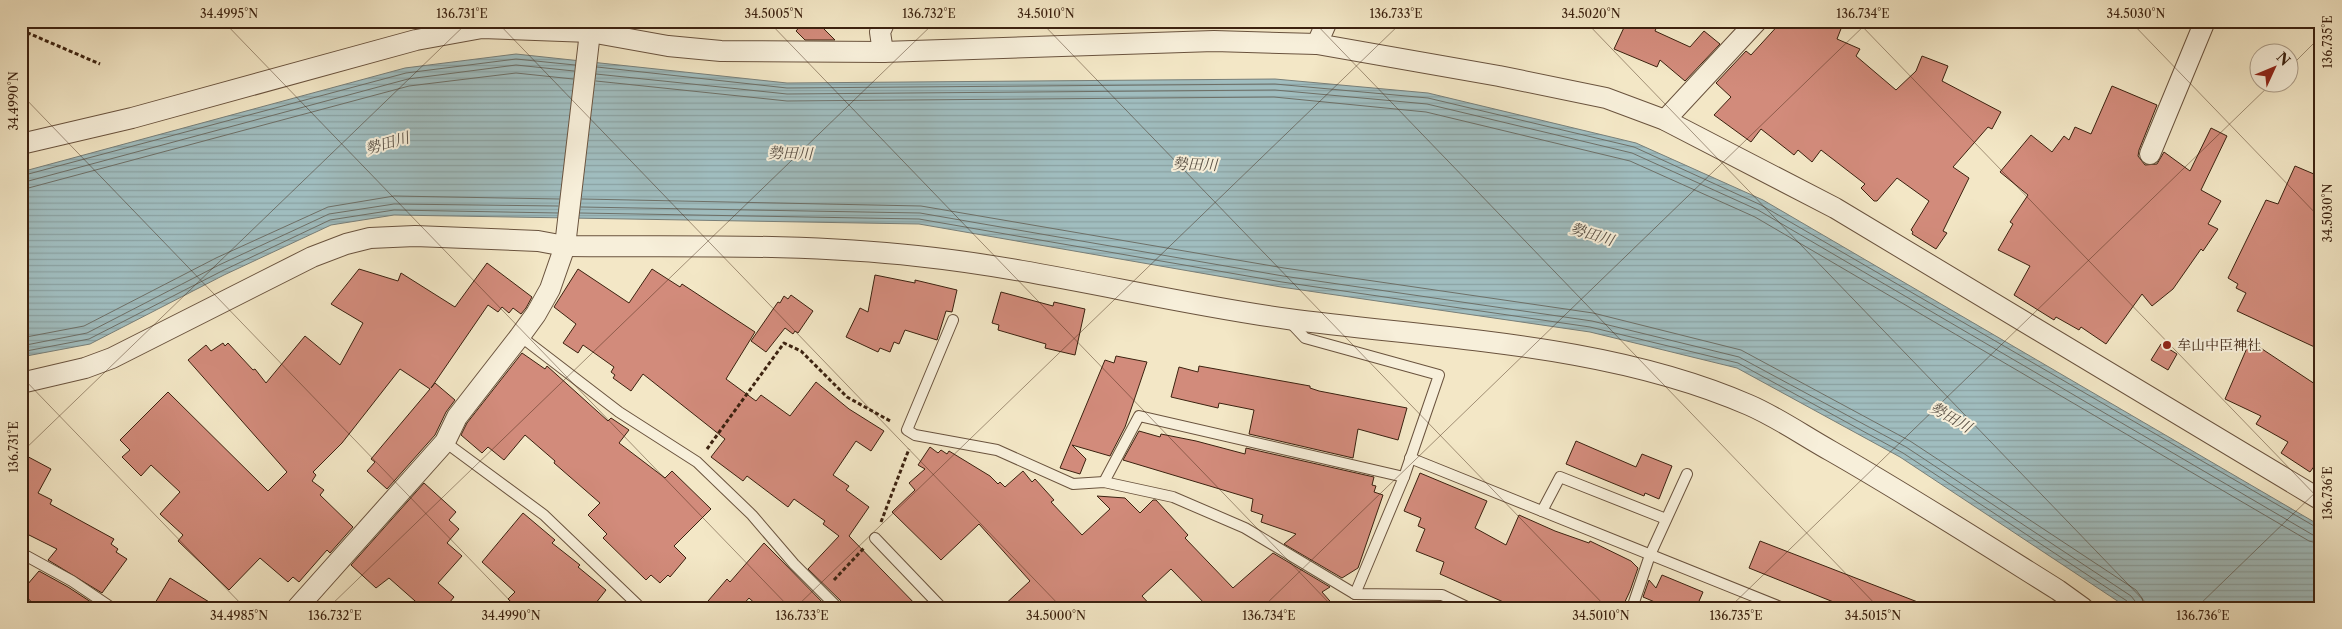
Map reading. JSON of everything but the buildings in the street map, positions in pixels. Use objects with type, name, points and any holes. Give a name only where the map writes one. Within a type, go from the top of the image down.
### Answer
[{"type":"street","points":[[883,52],[880,32],[885,21]]},
{"type":"street","points":[[1317,44],[1327,21]]},
{"type":"street","points":[[1665,120],[1757,21]]},
{"type":"street","points":[[2150,154],[2205,21]]},
{"type":"street","points":[[21,144],[132,118],[416,40],[482,28],[589,30],[668,46],[721,51],[883,52],[1214,42],[1317,44],[1499,76],[1596,96],[1665,120],[1835,208],[2321,500]]},
{"type":"street","points":[[297,608],[444,442],[457,417],[536,314],[550,289],[564,246],[589,30]]},
{"type":"street","points":[[21,383],[85,368],[112,358],[312,257],[346,244],[370,238],[415,236],[538,241],[564,246],[815,248],[920,256],[1055,277],[1287,319],[1417,332],[1592,358],[1683,381],[1751,405],[1865,470],[2058,590],[2083,608]]},
{"type":"lane","points":[[1287,319],[1305,338],[1439,375],[1404,477],[1355,594]]},
{"type":"lane","points":[[953,320],[911,432],[997,450],[1073,484],[1104,482],[1173,497],[1246,528],[1355,594],[1442,595],[1469,608]]},
{"type":"lane","points":[[520,336],[619,412],[697,462],[752,515],[794,564],[838,608]]},
{"type":"lane","points":[[1104,482],[1139,416],[1404,477]]},
{"type":"lane","points":[[444,442],[544,515],[641,608]]},
{"type":"lane","points":[[1410,458],[1650,555],[1762,604],[1783,608]]},
{"type":"lane","points":[[1632,608],[1650,555],[1687,474]]},
{"type":"lane","points":[[1542,511],[1560,477],[1666,519]]},
{"type":"lane","points":[[875,538],[942,608]]},
{"type":"lane","points":[[21,553],[72,581],[112,608]]},
{"type":"path","points":[[21,30],[100,64]]},
{"type":"path","points":[[697,462],[784,343],[801,351],[847,397],[911,432],[875,538],[822,592]]},
{"type":"water","name":"勢田川","points":[[516,54],[787,83],[1275,79],[1428,93],[1636,143],[1763,200],[2321,526],[2321,608],[2128,608],[1900,457],[1737,368],[1590,332],[1281,287],[919,224],[394,215],[331,225],[224,275],[90,344],[21,357],[21,172],[405,68]]},
{"type":"place","name":"牟山中臣神社","points":[[2167,345]]}]
